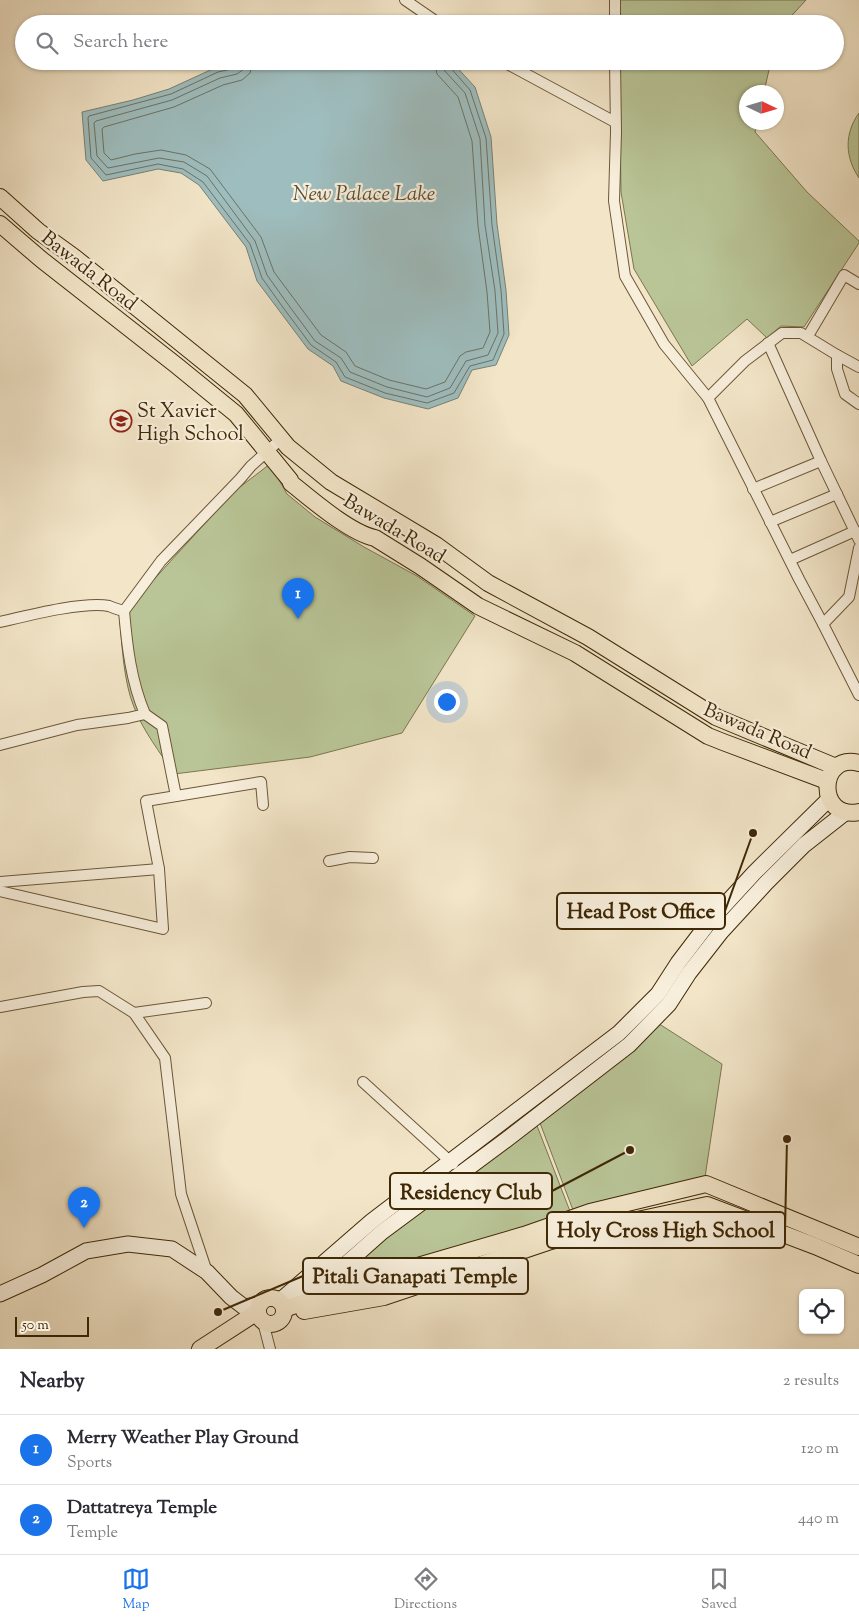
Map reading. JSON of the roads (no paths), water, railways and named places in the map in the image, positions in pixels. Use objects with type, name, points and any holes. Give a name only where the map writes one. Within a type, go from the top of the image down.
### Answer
[{"type":"main road","points":[[0,197],[38,231],[74,257],[245,395],[281,439],[331,482],[436,545],[488,582],[588,637],[716,717],[836,767]]},
{"type":"main road","name":"Bawada Road","points":[[0,224],[42,260],[236,414],[291,483],[319,507],[420,566],[478,606],[575,653],[708,736],[827,782]]},
{"type":"main road","points":[[853,812],[836,807],[829,798],[827,782],[830,774],[836,767],[849,762],[859,763]]},
{"type":"main road","points":[[456,1167],[619,1033],[658,994],[678,963],[710,921],[755,872],[829,798]]},
{"type":"main road","points":[[283,1308],[372,1221],[456,1167],[629,1045],[669,1004],[689,973],[721,932],[766,883],[804,845],[853,812]]},
{"type":"main road","points":[[283,1308],[524,1235],[590,1212],[706,1184],[859,1247]]},
{"type":"main road","points":[[650,1198],[653,1216]]},
{"type":"main road","points":[[283,1308],[384,1297],[551,1241],[591,1230],[706,1205],[815,1246],[859,1265]]},
{"type":"main road","points":[[0,1294],[86,1251],[128,1244],[172,1249],[207,1272],[231,1297],[260,1314],[270,1324],[274,1324],[282,1318],[283,1308],[277,1298],[268,1297],[264,1299],[260,1314],[219,1349]]},
{"type":"main road","points":[[200,1349],[260,1314]]},
{"type":"street","points":[[405,0],[427,15]]},
{"type":"street","points":[[615,0],[615,15]]},
{"type":"street","points":[[519,70],[616,122]]},
{"type":"street","points":[[615,70],[614,201],[625,276],[664,344],[708,398],[859,695]]},
{"type":"street","points":[[808,336],[844,275],[859,284]]},
{"type":"street","points":[[708,398],[745,361],[782,333],[801,333],[859,366]]},
{"type":"street","points":[[768,343],[821,461],[857,535],[790,560]]},
{"type":"street","points":[[837,355],[837,369],[845,394],[859,404]]},
{"type":"street","points":[[176,796],[162,726],[145,714],[136,694],[127,644],[124,611],[161,561],[240,479],[250,466],[281,439]]},
{"type":"street","points":[[753,489],[821,461]]},
{"type":"street","points":[[770,522],[837,494]]},
{"type":"street","points":[[823,624],[849,597],[856,572],[859,548]]},
{"type":"street","points":[[0,622],[92,606],[108,606],[124,611]]},
{"type":"street","points":[[0,744],[78,725],[145,714]]},
{"type":"street","points":[[0,891],[163,929],[159,869],[146,801],[261,782],[263,805]]},
{"type":"street","points":[[330,861],[350,858],[373,858]]},
{"type":"street","points":[[0,882],[159,869]]},
{"type":"street","points":[[0,1007],[83,992],[99,991],[134,1013],[165,1058],[181,1194],[207,1272]]},
{"type":"street","points":[[134,1013],[206,1003]]},
{"type":"street","points":[[363,1082],[456,1167]]},
{"type":"street","points":[[260,1314],[270,1349]]},
{"type":"water","name":"New Palace Lake","points":[[210,70],[459,70],[475,87],[491,137],[497,224],[506,290],[509,335],[496,365],[472,370],[458,398],[428,409],[384,398],[341,381],[333,366],[308,349],[257,281],[246,247],[199,185],[181,173],[158,169],[103,181],[86,160],[82,112],[169,89]]},
{"type":"place","name":"St Xavier High School","points":[[121,421]]},
{"type":"place","name":"Merry Weather Play Ground","points":[[298,619]]},
{"type":"place","name":"Head Post Office","points":[[753,833]]},
{"type":"place","name":"Holy Cross High School","points":[[787,1139]]},
{"type":"place","name":"Residency Club","points":[[630,1150]]},
{"type":"place","name":"Dattatreya Temple","points":[[84,1228]]},
{"type":"place","name":"Pitali Ganapati Temple","points":[[218,1312]]}]
